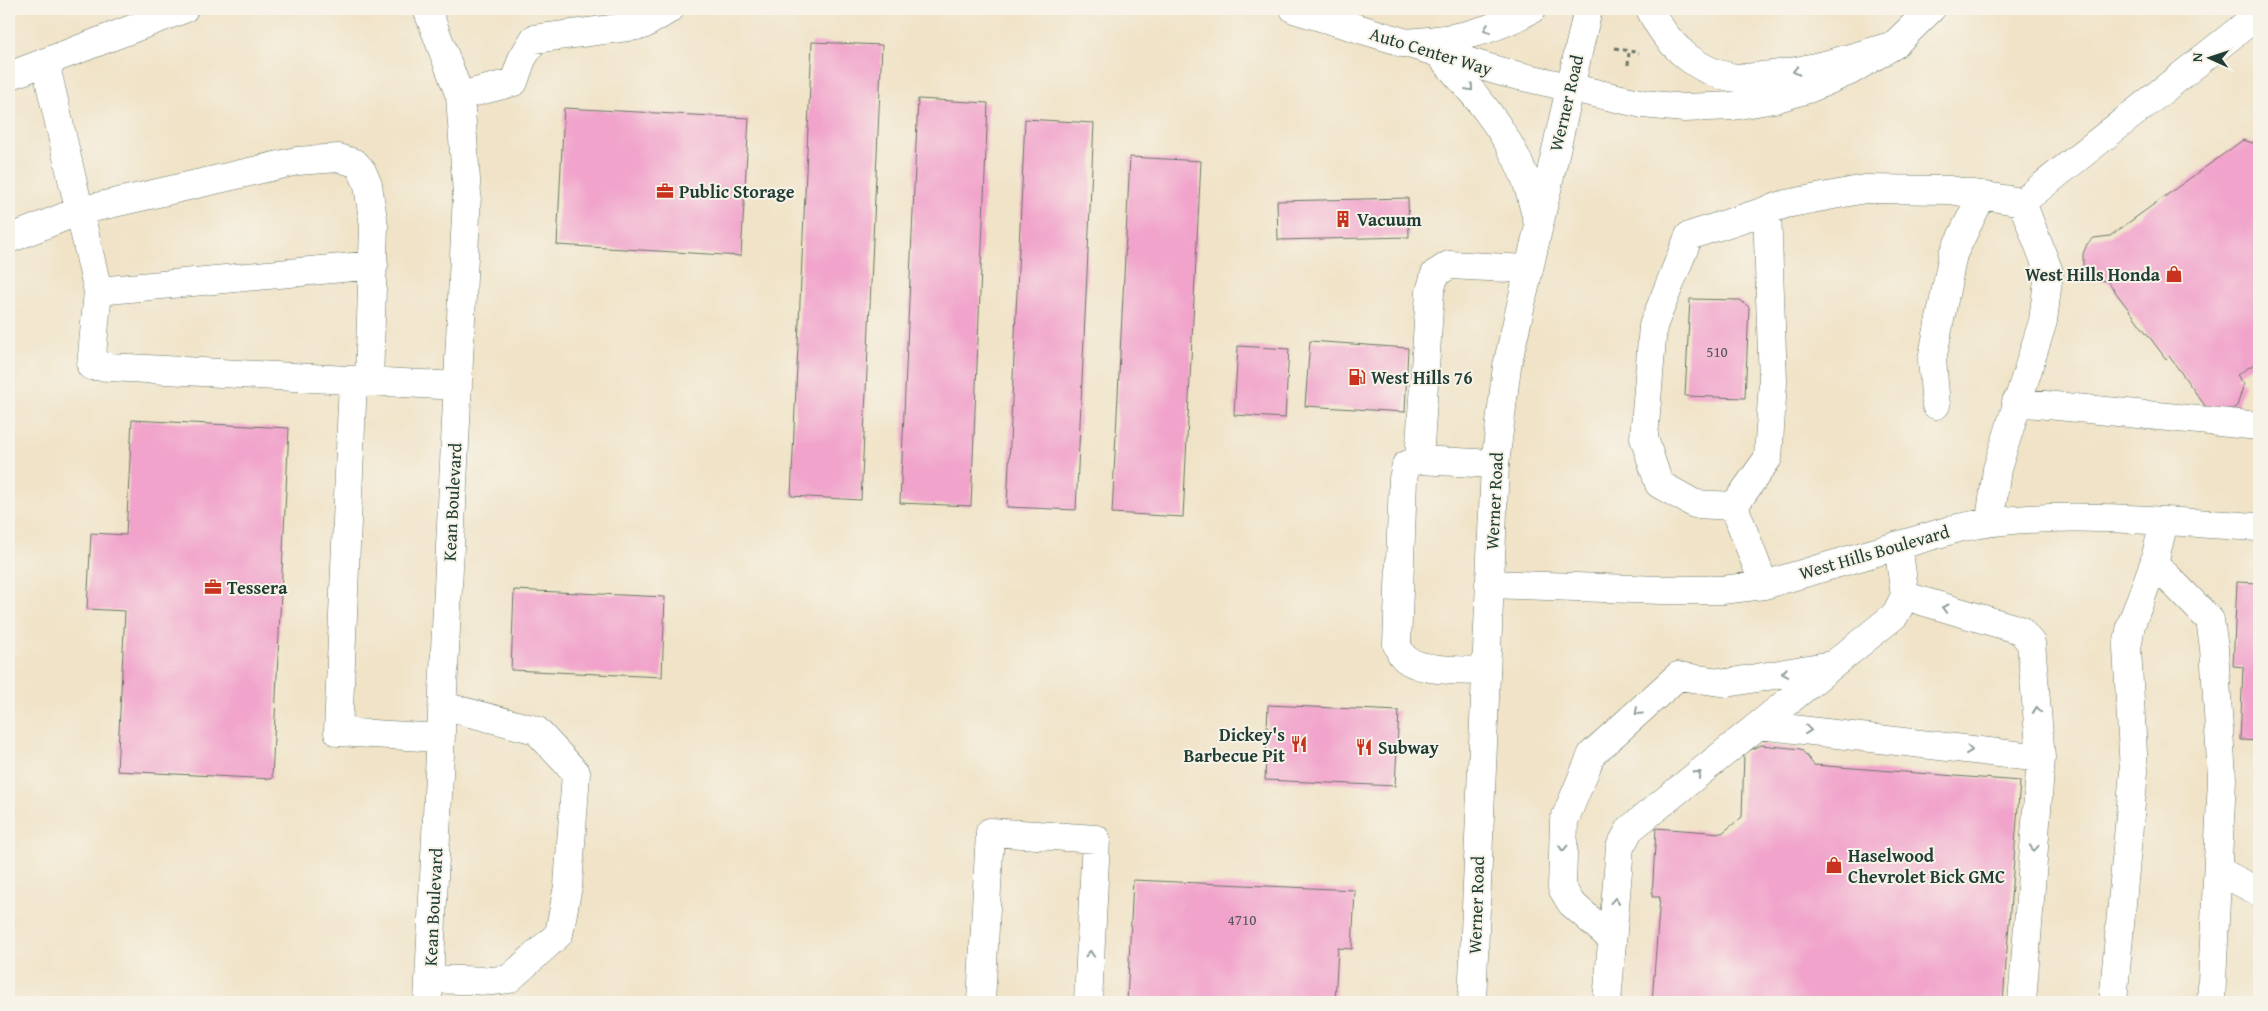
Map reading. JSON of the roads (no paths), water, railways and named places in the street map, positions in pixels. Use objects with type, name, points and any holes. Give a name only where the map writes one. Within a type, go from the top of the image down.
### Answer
[{"type":"street","points":[[9,76],[184,9]]},
{"type":"street","name":"Kean Boulevard","points":[[427,9],[460,96],[467,194],[429,991]]},
{"type":"street","points":[[460,96],[514,82],[522,59],[534,39],[643,24],[670,9]]},
{"type":"street","name":"Auto Center Way","points":[[1294,9],[1402,43],[1568,89],[1643,104],[1684,108],[1734,106],[1774,99],[1811,88],[1850,71],[1894,45]]},
{"type":"street","points":[[1402,43],[1474,34],[1514,19],[1532,9]]},
{"type":"street","name":"Werner Road","points":[[1472,1002],[1495,464],[1506,366],[1568,89],[1588,9]]},
{"type":"street","points":[[1650,9],[1658,26],[1679,52],[1709,70],[1738,78],[1777,75],[1823,65],[1894,45],[1931,9]]},
{"type":"street","points":[[1734,506],[1695,504],[1660,484],[1644,438],[1653,326],[1689,236],[1786,204],[1865,189],[1950,190],[2022,202],[2259,14]]},
{"type":"street","points":[[1437,52],[1472,90],[1502,131],[1524,175],[1538,224]]},
{"type":"street","points":[[45,62],[98,291],[91,366],[458,386]]},
{"type":"street","points":[[9,239],[79,211],[297,161],[339,158],[355,163],[362,171],[368,185],[374,226],[374,265],[361,380],[338,732],[441,738]]},
{"type":"street","points":[[1936,405],[1932,360],[1952,254],[1982,195]]},
{"type":"street","points":[[1990,521],[1996,469],[2043,321],[2049,272],[2022,202]]},
{"type":"street","points":[[1734,506],[1768,458],[1773,382],[1767,210]]},
{"type":"street","points":[[98,291],[374,265]]},
{"type":"street","points":[[1419,460],[1430,292],[1435,274],[1449,265],[1528,269]]},
{"type":"street","points":[[2016,402],[2259,426]]},
{"type":"street","points":[[1486,671],[1426,668],[1414,664],[1402,656],[1397,644],[1403,479],[1406,465],[1419,460],[1495,464]]},
{"type":"street","points":[[1734,506],[1764,585]]},
{"type":"street","name":"West Hills Boulevard","points":[[1490,584],[1661,590],[1722,590],[1764,585],[1958,528],[1990,521],[2079,518],[2259,527]]},
{"type":"street","points":[[2113,1002],[2134,771],[2127,648],[2130,624],[2154,564],[2164,522]]},
{"type":"street","points":[[1607,1002],[1620,847],[1630,829],[1895,615],[1905,596],[1898,546]]},
{"type":"street","points":[[2154,564],[2210,620],[2214,648],[2222,779],[2212,1002]]},
{"type":"street","points":[[1905,596],[2020,630],[2031,643],[2041,758],[2022,1002]]},
{"type":"street","points":[[1612,939],[1571,903],[1562,888],[1564,821],[1592,754],[1678,676],[1727,683],[1833,665]]},
{"type":"street","points":[[429,991],[508,979],[559,934],[568,886],[576,773],[536,730],[443,706]]},
{"type":"street","points":[[1759,725],[2041,758]]},
{"type":"street","points":[[982,1002],[990,832],[1096,839],[1088,1002]]},
{"type":"street","points":[[2219,870],[2259,892]]},
{"type":"place","name":"Public Storage","points":[[665,191]]},
{"type":"place","name":"Vacuum","points":[[1343,219]]},
{"type":"place","name":"West Hills Honda","points":[[2174,274]]},
{"type":"place","name":"West Hills 76","points":[[1357,377]]},
{"type":"place","name":"Tessera","points":[[213,587]]},
{"type":"place","name":"Dickey's Barbecue Pit","points":[[1299,744]]},
{"type":"place","name":"Subway","points":[[1364,747]]},
{"type":"place","name":"Haselwood Chevrolet Bick GMC","points":[[1834,865]]}]
